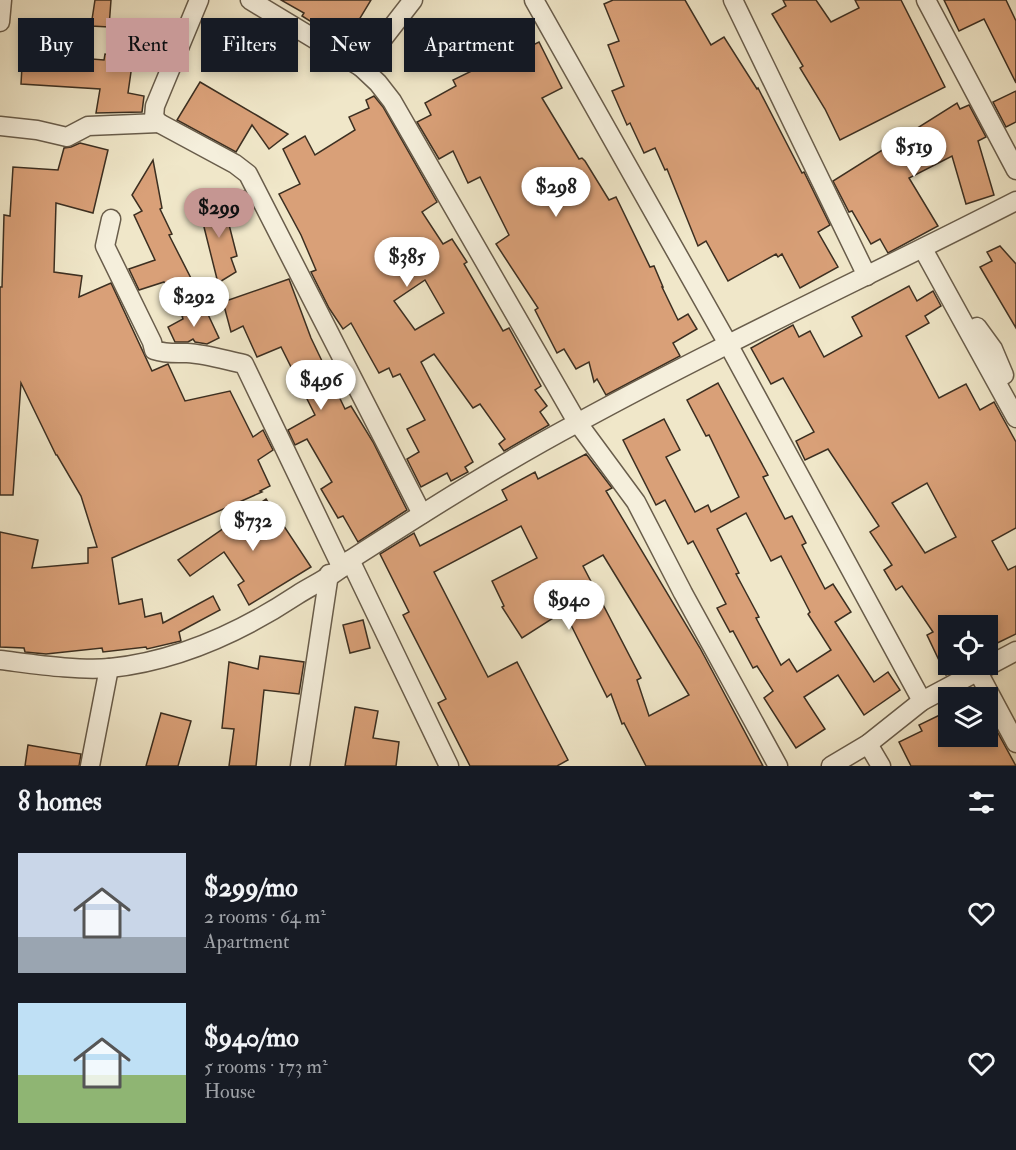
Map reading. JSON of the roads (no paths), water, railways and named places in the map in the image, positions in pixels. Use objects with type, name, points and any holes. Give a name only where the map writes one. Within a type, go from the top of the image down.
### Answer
[{"type":"street","points":[[0,22],[2,0]]},
{"type":"street","points":[[199,0],[155,106],[154,117],[159,123],[235,164],[248,174],[422,514]]},
{"type":"street","points":[[250,0],[310,36]]},
{"type":"street","points":[[392,27],[413,0]]},
{"type":"street","points":[[534,0],[728,344],[922,701]]},
{"type":"street","points":[[733,0],[867,276]]},
{"type":"street","points":[[926,0],[1016,170]]},
{"type":"street","points":[[367,72],[392,101],[577,422],[636,502],[683,594],[778,766]]},
{"type":"street","points":[[0,126],[37,130],[67,137],[88,126],[159,123]]},
{"type":"street","points":[[0,660],[56,666],[109,668],[168,656],[226,636],[280,606],[422,514],[577,422],[1016,201]]},
{"type":"street","points":[[111,219],[105,246],[148,333],[154,350],[165,354],[189,353],[244,364],[340,567],[449,766]]},
{"type":"street","points":[[923,249],[993,349],[1016,402]]},
{"type":"street","points":[[923,249],[1016,418]]},
{"type":"street","points":[[300,766],[340,567]]},
{"type":"street","points":[[998,661],[1016,651]]},
{"type":"street","points":[[90,766],[109,668]]},
{"type":"street","points":[[831,766],[868,744],[922,701],[972,675]]},
{"type":"street","points":[[980,675],[1016,743]]},
{"type":"street","points":[[868,744],[881,766]]}]
